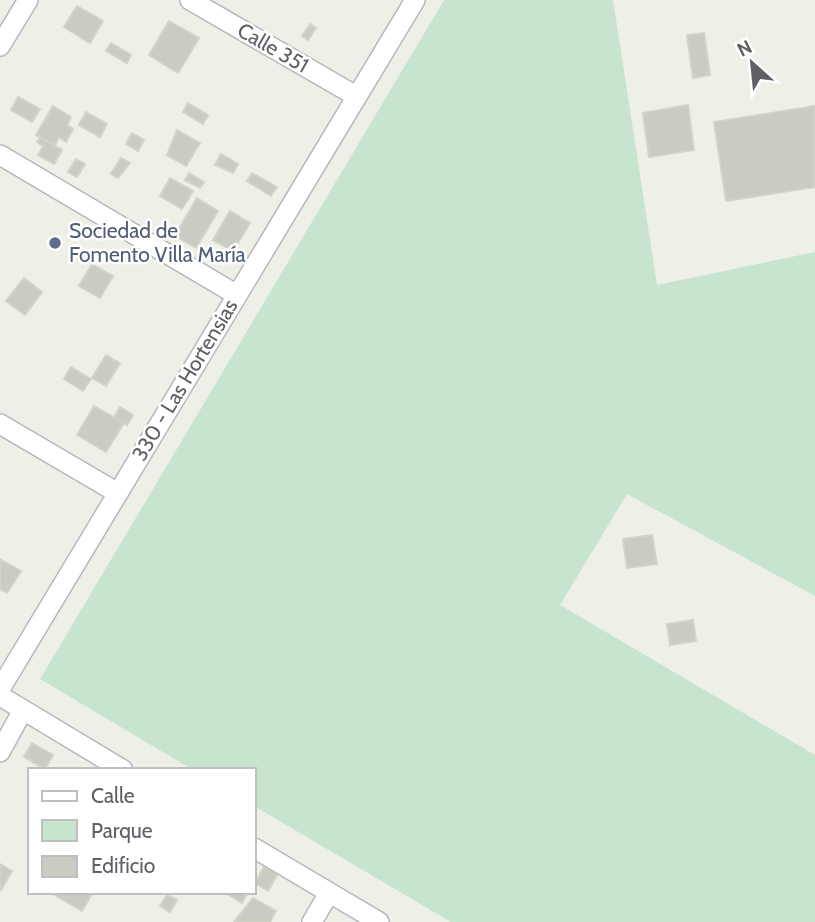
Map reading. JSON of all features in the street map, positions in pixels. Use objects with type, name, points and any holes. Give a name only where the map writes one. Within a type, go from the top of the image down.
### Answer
[{"type":"street","points":[[0,46],[28,0]]},
{"type":"street","name":"Calle 351","points":[[190,0],[356,96]]},
{"type":"street","name":"330 - Las Hortensias","points":[[0,688],[415,0]]},
{"type":"street","points":[[0,155],[237,295]]},
{"type":"street","points":[[0,424],[117,492]]},
{"type":"street","points":[[0,696],[120,768]]},
{"type":"street","points":[[0,752],[23,710]]},
{"type":"street","points":[[256,849],[379,922]]},
{"type":"street","points":[[312,922],[329,893]]},
{"type":"green space","points":[[444,0],[613,0],[657,285],[815,252],[815,596],[627,494],[560,605],[815,755],[815,922],[451,922],[256,807],[256,768],[190,768],[40,679]]},
{"type":"building","points":[[77,6],[103,21],[90,43],[64,27]]},
{"type":"building","points":[[169,21],[199,38],[178,73],[149,55]]},
{"type":"building","points":[[310,24],[316,28],[308,40],[302,36]]},
{"type":"building","points":[[704,33],[710,75],[693,78],[687,35]]},
{"type":"building","points":[[111,43],[131,55],[127,63],[106,51]]},
{"type":"building","points":[[18,97],[40,109],[32,122],[11,110]]},
{"type":"building","points":[[188,103],[208,115],[203,124],[183,112]]},
{"type":"building","points":[[688,105],[694,150],[649,157],[643,113]]},
{"type":"building","points":[[53,106],[71,117],[67,125],[73,129],[66,142],[59,137],[55,145],[36,135]]},
{"type":"building","points":[[815,106],[815,187],[726,201],[714,122]]},
{"type":"building","points":[[86,112],[107,124],[100,137],[79,125]]},
{"type":"building","points":[[177,130],[200,143],[186,166],[167,155]]},
{"type":"building","points":[[132,133],[144,140],[138,151],[126,144]]},
{"type":"building","points":[[40,137],[62,150],[54,164],[38,155],[43,146],[37,142]]},
{"type":"building","points":[[221,154],[238,164],[233,173],[215,165]]},
{"type":"building","points":[[121,158],[130,163],[118,178],[111,174]]},
{"type":"building","points":[[76,159],[85,164],[77,177],[68,172]]},
{"type":"building","points":[[189,173],[204,182],[200,188],[185,180]]},
{"type":"building","points":[[252,173],[277,187],[271,196],[247,181]]},
{"type":"building","points":[[170,178],[193,191],[182,209],[160,196]]},
{"type":"building","points":[[197,198],[218,211],[196,248],[175,236]]},
{"type":"building","points":[[230,211],[250,223],[233,251],[213,240]]},
{"type":"building","points":[[92,264],[113,276],[100,298],[79,286]]},
{"type":"building","points":[[24,278],[42,292],[25,315],[6,301]]},
{"type":"building","points":[[106,355],[120,363],[106,386],[92,378]]},
{"type":"building","points":[[71,367],[91,379],[83,391],[64,379]]},
{"type":"building","points":[[94,406],[124,423],[106,452],[77,435]]},
{"type":"building","points":[[120,407],[133,415],[127,425],[114,417]]},
{"type":"building","points":[[652,535],[657,564],[627,568],[623,539]]},
{"type":"building","points":[[0,559],[21,571],[7,593],[0,589]]},
{"type":"building","points":[[693,620],[696,641],[670,645],[667,624]]},
{"type":"building","points":[[32,743],[53,755],[46,768],[24,757]]},
{"type":"building","points":[[0,864],[12,871],[1,890],[0,890]]},
{"type":"building","points":[[264,867],[277,875],[268,891],[256,881]]},
{"type":"building","points":[[53,894],[92,894],[82,911]]},
{"type":"building","points":[[227,894],[247,894],[242,903]]},
{"type":"building","points":[[167,895],[177,900],[170,912],[160,906]]},
{"type":"building","points":[[253,898],[276,911],[270,922],[234,922]]},
{"type":"place","name":"Sociedad de Fomento Villa María","points":[[55,243]]}]
